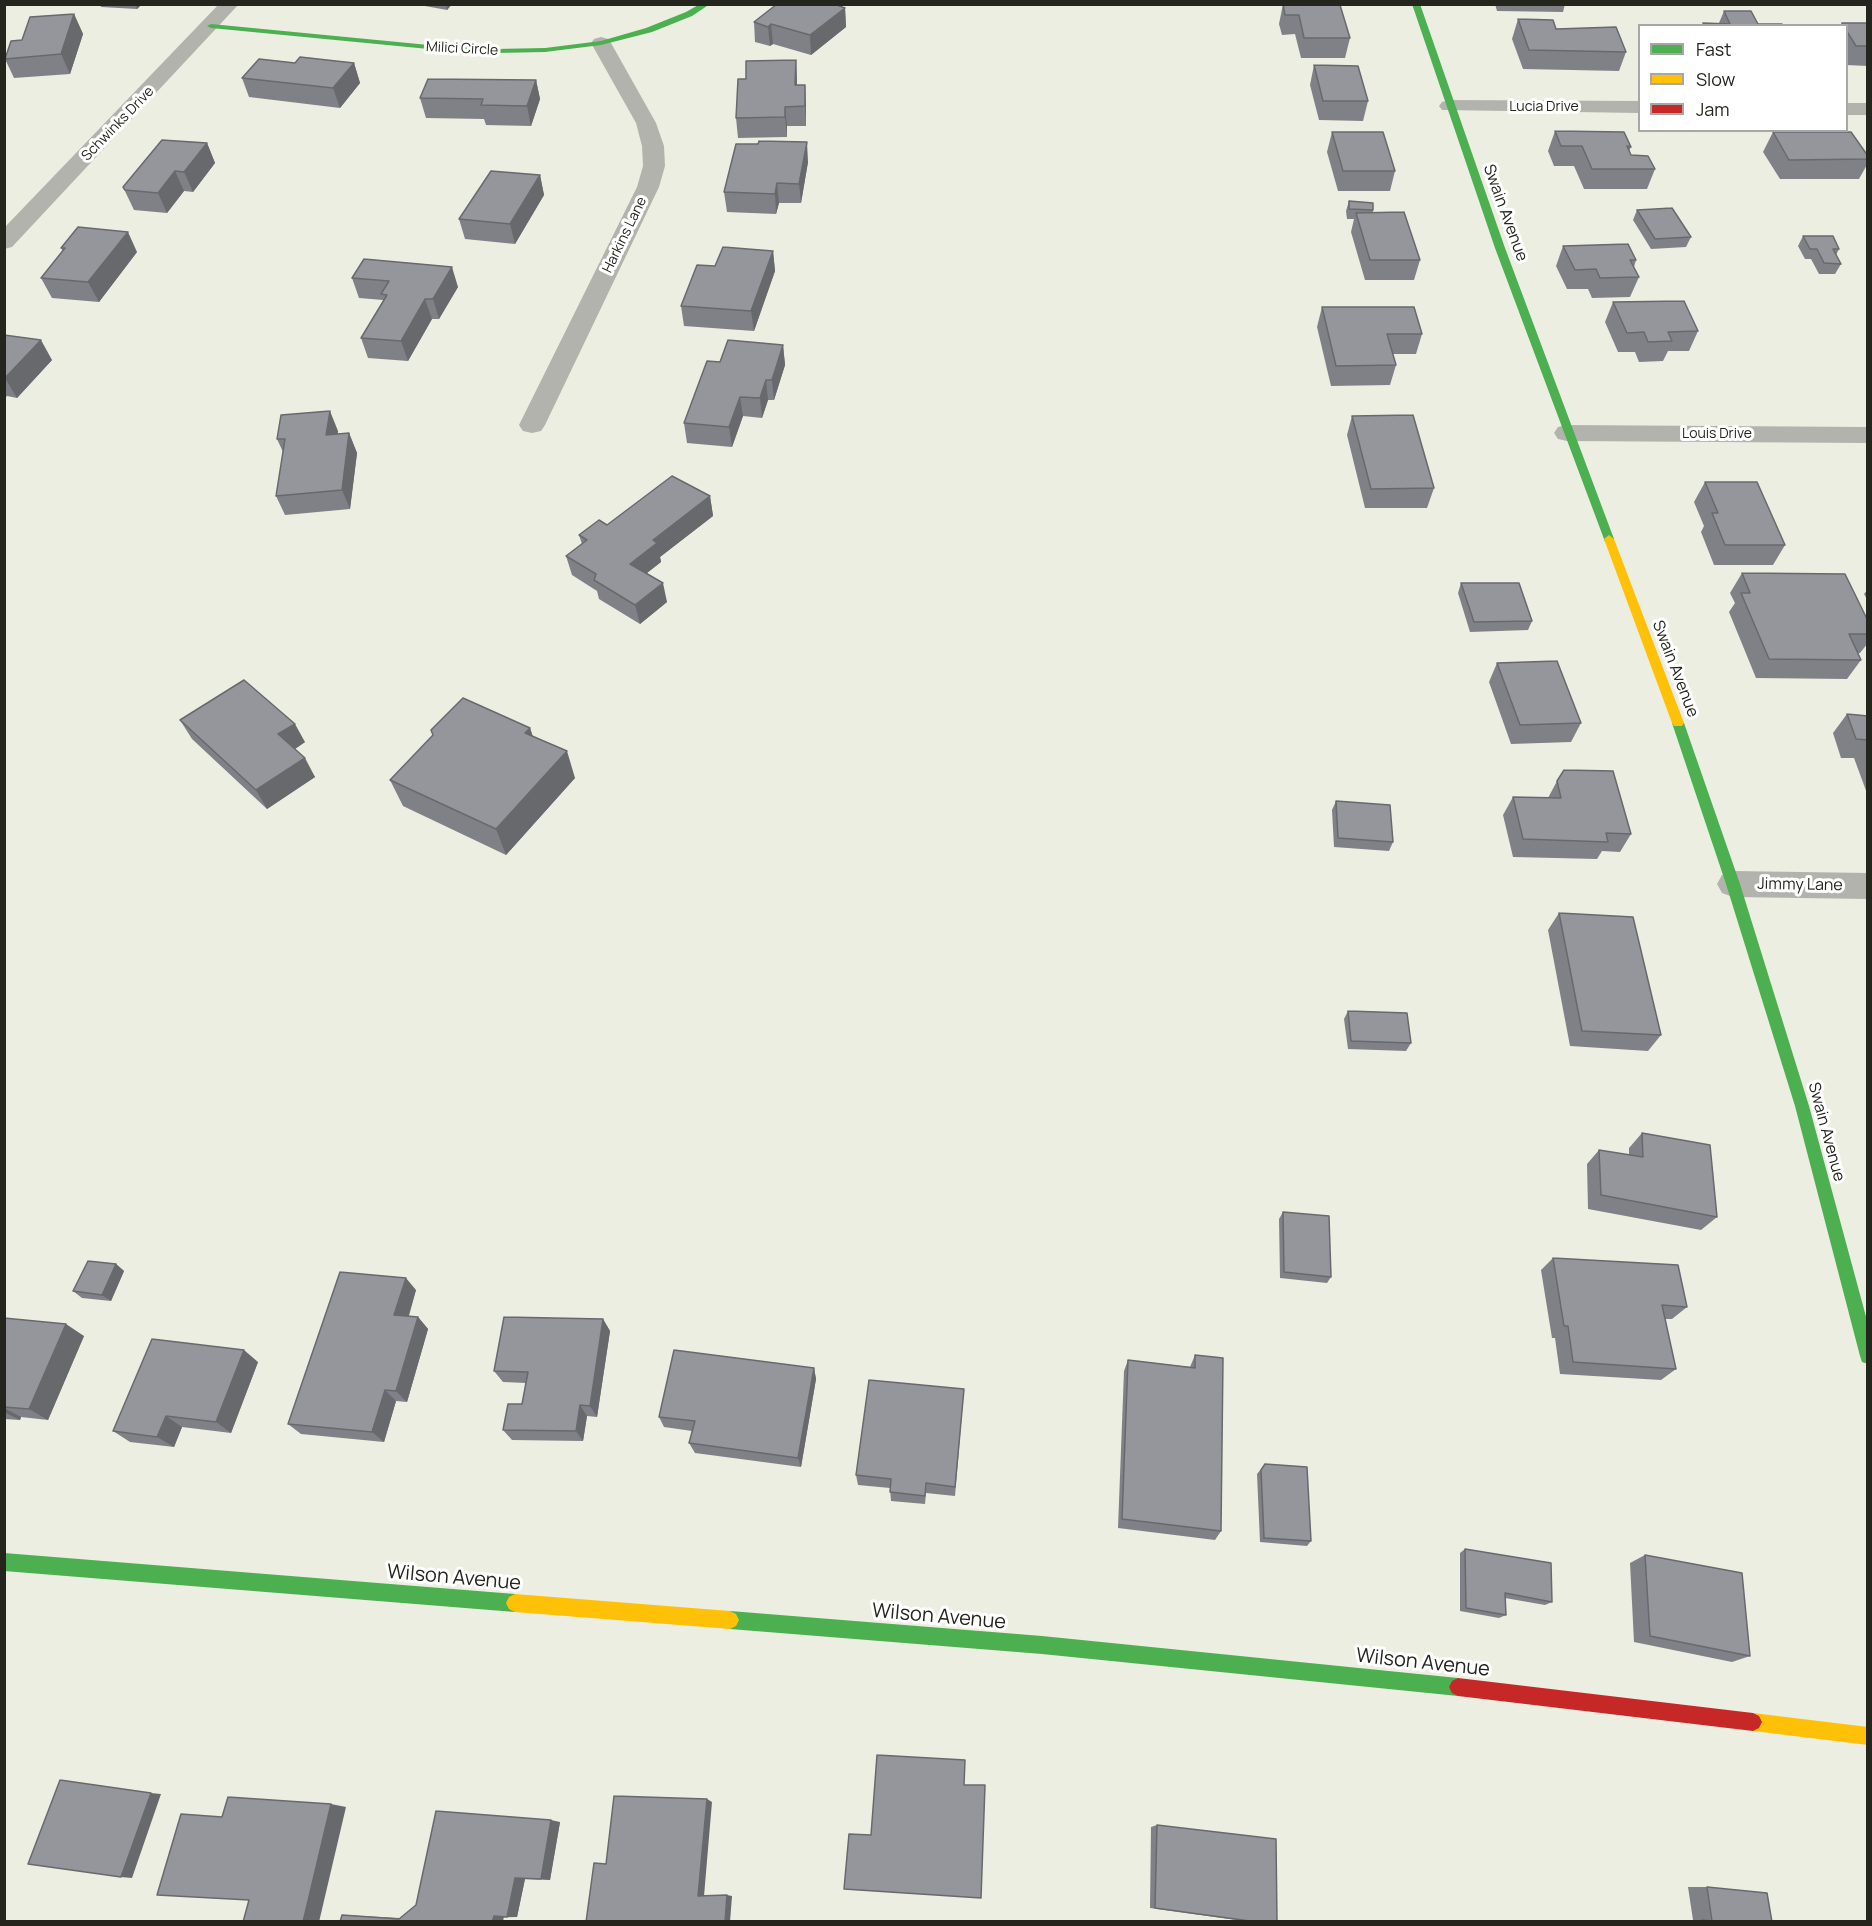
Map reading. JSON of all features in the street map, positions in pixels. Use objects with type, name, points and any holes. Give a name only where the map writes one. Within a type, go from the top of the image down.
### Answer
[{"type":"street","name":"Schwinks Drive","points":[[4,242],[230,4]]},
{"type":"street","name":"Milici Circle","points":[[211,26],[439,48],[495,51],[545,50],[601,43],[649,30],[689,14],[706,4]]},
{"type":"street","name":"Swain Avenue","points":[[1416,4],[1449,106],[1567,433],[1681,730],[1733,884],[1802,1106],[1868,1356]]},
{"type":"street","name":"Harkins Lane","points":[[532,425],[648,187],[654,166],[653,146],[646,123],[601,43]]},
{"type":"street","name":"Lucia Drive","points":[[1449,106],[1638,107]]},
{"type":"street","points":[[1848,109],[1868,109]]},
{"type":"street","name":"Louis Drive","points":[[1567,433],[1868,435]]},
{"type":"street","name":"Jimmy Lane","points":[[1733,884],[1868,886]]},
{"type":"street","name":"Wilson Avenue","points":[[4,1562],[1054,1646],[1387,1678],[1868,1736]]},
{"type":"building","points":[[777,4],[834,4],[845,8],[810,35],[771,24],[768,27],[754,22]]},
{"type":"building","points":[[1283,4],[1340,5],[1350,38],[1304,38],[1299,15],[1285,15]]},
{"type":"building","points":[[1724,11],[1751,11],[1758,24],[1730,24]]},
{"type":"building","points":[[74,14],[61,54],[5,59],[11,41],[22,40],[30,17]]},
{"type":"building","points":[[1518,19],[1553,20],[1556,29],[1616,27],[1626,52],[1529,50]]},
{"type":"building","points":[[1868,23],[1868,46],[1856,46],[1848,33],[1848,24],[1842,24]]},
{"type":"building","points":[[300,57],[354,63],[333,88],[242,78],[259,59],[295,63]]},
{"type":"building","points":[[796,60],[795,85],[805,85],[805,106],[785,107],[785,117],[736,118],[738,79],[746,79],[746,61]]},
{"type":"building","points":[[1314,65],[1358,66],[1368,101],[1323,101]]},
{"type":"building","points":[[428,79],[536,80],[527,106],[481,105],[483,99],[420,98]]},
{"type":"building","points":[[1555,131],[1624,132],[1631,147],[1627,146],[1631,155],[1648,156],[1655,169],[1592,169],[1582,146],[1561,146]]},
{"type":"building","points":[[1332,132],[1383,132],[1395,171],[1343,171]]},
{"type":"building","points":[[1773,132],[1851,132],[1868,159],[1789,160]]},
{"type":"building","points":[[162,140],[207,143],[184,172],[175,171],[158,193],[125,190],[123,187]]},
{"type":"building","points":[[759,141],[807,142],[799,184],[777,183],[775,194],[724,192],[736,144],[758,144]]},
{"type":"building","points":[[491,171],[540,175],[510,224],[459,219]]},
{"type":"building","points":[[1349,201],[1373,203],[1373,210],[1349,209]]},
{"type":"building","points":[[1672,208],[1691,237],[1655,239],[1637,210]]},
{"type":"building","points":[[1404,212],[1420,260],[1370,260],[1356,213]]},
{"type":"building","points":[[78,227],[128,232],[88,282],[41,278],[65,248],[61,248]]},
{"type":"building","points":[[1803,236],[1833,236],[1839,249],[1833,249],[1841,264],[1824,263],[1817,249],[1810,249]]},
{"type":"building","points":[[1628,244],[1636,260],[1630,260],[1639,277],[1600,278],[1596,269],[1575,270],[1563,246]]},
{"type":"building","points":[[723,247],[773,251],[751,311],[681,306],[697,265],[715,266]]},
{"type":"building","points":[[364,259],[452,267],[433,299],[425,299],[401,341],[361,338],[387,295],[381,294],[389,281],[352,278]]},
{"type":"building","points":[[1684,301],[1698,331],[1668,332],[1672,341],[1648,342],[1644,332],[1627,333],[1613,302]]},
{"type":"building","points":[[1322,307],[1414,307],[1422,334],[1387,334],[1396,365],[1336,366]]},
{"type":"building","points":[[4,335],[41,340],[5,378],[4,378]]},
{"type":"building","points":[[728,340],[783,345],[772,380],[766,380],[760,398],[740,397],[729,427],[684,423],[707,361],[720,362]]},
{"type":"building","points":[[330,411],[326,435],[349,433],[342,490],[276,496],[285,439],[277,439],[281,415]]},
{"type":"building","points":[[1413,415],[1434,488],[1371,489],[1352,416]]},
{"type":"building","points":[[672,476],[710,496],[653,540],[657,543],[630,564],[663,583],[635,605],[594,580],[596,574],[566,556],[587,540],[579,535],[599,520],[607,525]]},
{"type":"building","points":[[1705,482],[1757,482],[1785,545],[1725,545],[1712,513],[1718,513]]},
{"type":"building","points":[[1742,573],[1845,574],[1868,621],[1868,634],[1849,634],[1861,660],[1769,659],[1741,593],[1750,593]]},
{"type":"building","points":[[1461,583],[1519,583],[1532,621],[1474,622]]},
{"type":"building","points":[[1557,661],[1581,723],[1520,725],[1497,663]]},
{"type":"building","points":[[244,680],[295,724],[278,734],[305,758],[256,790],[180,720]]},
{"type":"building","points":[[463,698],[530,728],[525,733],[567,751],[496,829],[390,780],[433,735],[431,730]]},
{"type":"building","points":[[1847,714],[1868,716],[1868,740],[1856,739]]},
{"type":"building","points":[[1564,770],[1613,771],[1631,834],[1606,833],[1608,842],[1523,839],[1513,797],[1561,798],[1557,781]]},
{"type":"building","points":[[1336,801],[1390,805],[1393,842],[1338,838]]},
{"type":"building","points":[[1559,913],[1633,917],[1661,1035],[1582,1031]]},
{"type":"building","points":[[1348,1011],[1407,1013],[1411,1043],[1351,1041]]},
{"type":"building","points":[[1642,1133],[1710,1145],[1717,1217],[1601,1195],[1599,1150],[1643,1157]]},
{"type":"building","points":[[1283,1212],[1329,1216],[1331,1277],[1284,1272]]},
{"type":"building","points":[[1553,1258],[1678,1265],[1687,1307],[1662,1305],[1676,1369],[1573,1362],[1568,1326],[1564,1326]]},
{"type":"building","points":[[88,1261],[116,1264],[102,1295],[73,1291]]},
{"type":"building","points":[[340,1272],[406,1278],[394,1315],[418,1317],[396,1391],[385,1390],[372,1432],[288,1424]]},
{"type":"building","points":[[504,1317],[603,1319],[590,1406],[580,1405],[576,1431],[503,1430],[508,1404],[522,1404],[528,1372],[494,1371]]},
{"type":"building","points":[[4,1318],[66,1324],[29,1409],[4,1407]]},
{"type":"building","points":[[152,1339],[244,1350],[216,1422],[166,1416],[157,1437],[113,1431]]},
{"type":"building","points":[[674,1350],[814,1368],[798,1458],[689,1443],[695,1421],[659,1417]]},
{"type":"building","points":[[1195,1355],[1223,1358],[1221,1531],[1122,1519],[1128,1360],[1195,1368]]},
{"type":"building","points":[[869,1380],[964,1389],[955,1487],[926,1483],[925,1496],[890,1492],[891,1479],[856,1475]]},
{"type":"building","points":[[1265,1464],[1307,1467],[1311,1541],[1264,1538],[1261,1470]]},
{"type":"building","points":[[1465,1549],[1551,1563],[1552,1602],[1505,1593],[1506,1615],[1466,1608]]},
{"type":"building","points":[[1645,1555],[1742,1573],[1750,1656],[1650,1636]]},
{"type":"building","points":[[877,1755],[965,1760],[964,1785],[985,1785],[981,1898],[844,1889],[849,1834],[871,1835]]},
{"type":"building","points":[[60,1780],[151,1793],[121,1877],[28,1864]]},
{"type":"building","points":[[614,1796],[707,1799],[698,1896],[727,1895],[725,1922],[586,1922],[594,1863],[606,1864]]},
{"type":"building","points":[[228,1797],[331,1804],[303,1922],[243,1922],[249,1900],[157,1895],[181,1814],[222,1817]]},
{"type":"building","points":[[436,1811],[551,1820],[541,1879],[515,1878],[507,1917],[494,1916],[492,1922],[340,1922],[342,1915],[399,1919],[416,1905]]},
{"type":"building","points":[[1157,1825],[1276,1839],[1277,1922],[1257,1922],[1155,1908]]},
{"type":"building","points":[[1707,1887],[1767,1893],[1772,1922],[1702,1922],[1702,1920],[1712,1921]]},
{"type":"traffic: fast","points":[[211,26],[439,48],[495,51],[545,50],[601,43],[649,30],[689,14],[706,4]]},
{"type":"traffic: fast","points":[[1416,4],[1500,248],[1609,539]]},
{"type":"traffic: fast","points":[[1678,723],[1733,884],[1802,1106],[1868,1356]]},
{"type":"traffic: fast","points":[[4,1562],[515,1603]]},
{"type":"traffic: fast","points":[[730,1620],[1042,1645],[1458,1687]]},
{"type":"traffic: slow","points":[[1609,539],[1678,723]]},
{"type":"traffic: slow","points":[[515,1603],[730,1620]]},
{"type":"traffic: slow","points":[[1753,1722],[1868,1736]]},
{"type":"traffic: jam","points":[[1458,1687],[1753,1722]]}]
